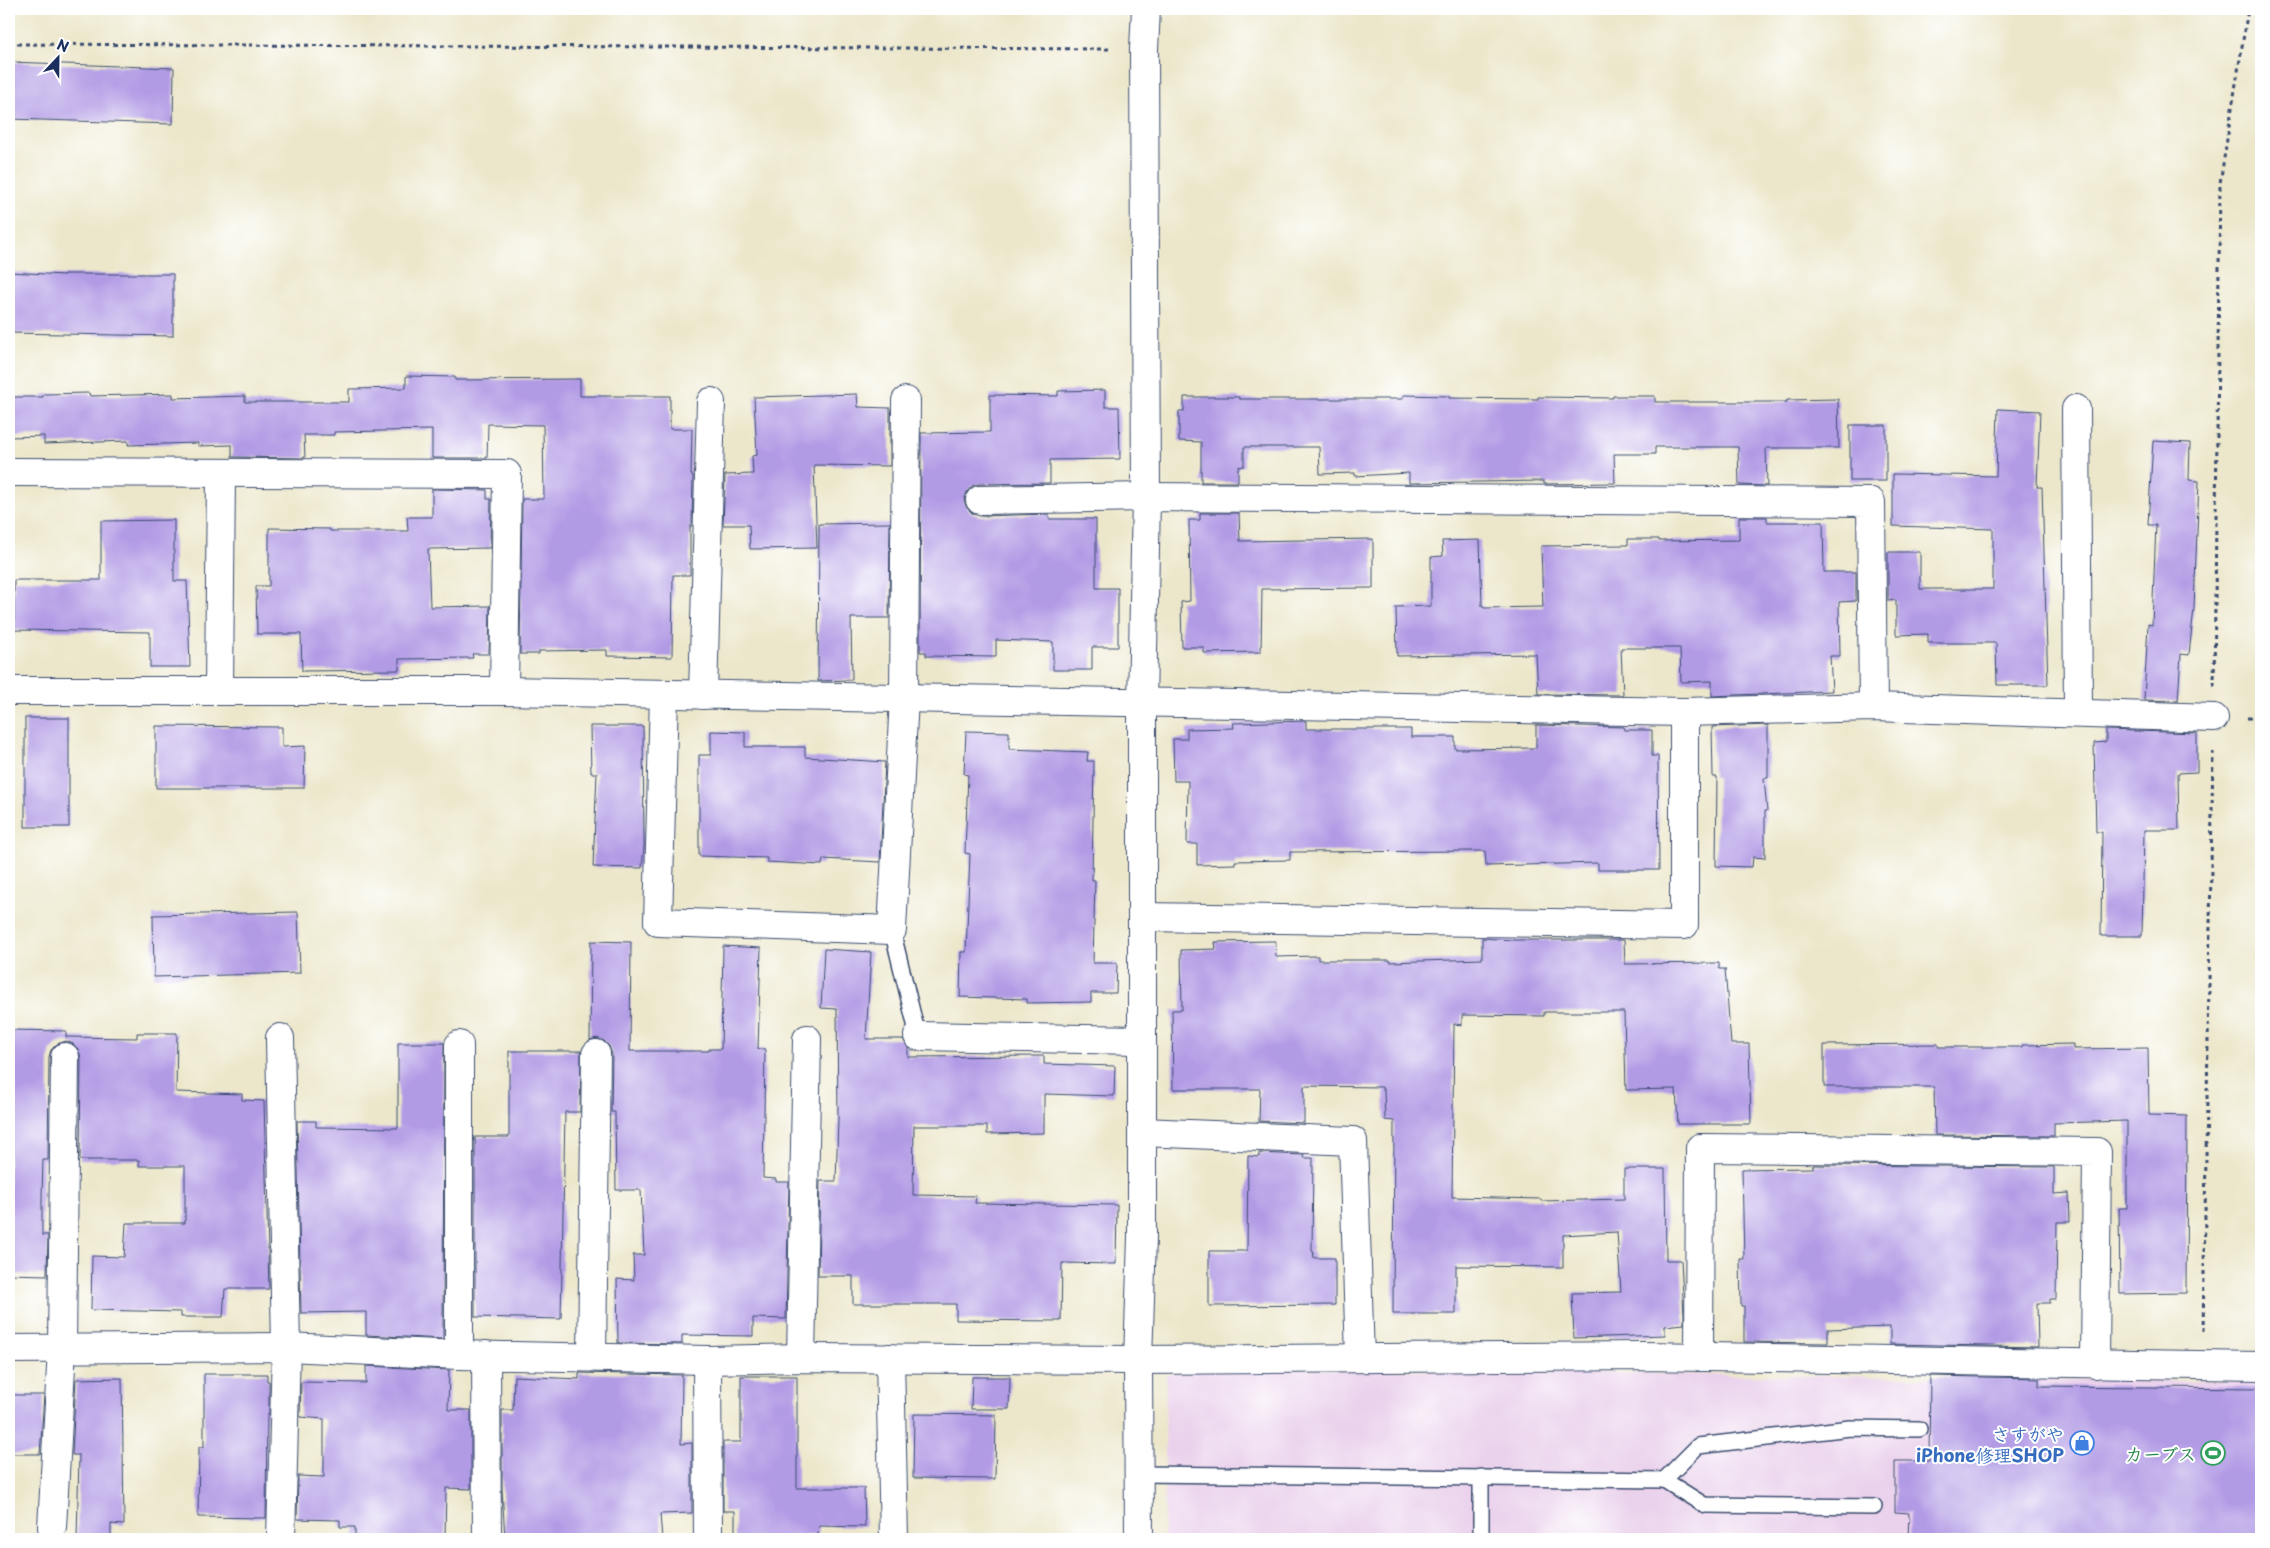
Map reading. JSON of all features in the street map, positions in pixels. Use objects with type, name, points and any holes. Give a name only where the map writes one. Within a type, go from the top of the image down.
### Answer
[{"type":"street","points":[[1139,1539],[1138,1360],[1142,1237],[1142,704],[1146,497],[1144,49],[1146,9]]},
{"type":"street","points":[[664,694],[658,922],[892,930],[904,698],[906,401]]},
{"type":"street","points":[[704,695],[711,402]]},
{"type":"street","points":[[2076,409],[2078,714]]},
{"type":"street","points":[[9,472],[507,474],[504,691]]},
{"type":"street","points":[[219,691],[221,473]]},
{"type":"street","points":[[980,500],[1146,497],[1871,502],[1873,707]]},
{"type":"street","points":[[9,691],[504,691],[1142,704],[1684,712],[1873,707],[2214,718]]},
{"type":"street","points":[[1142,917],[1684,925],[1684,712]]},
{"type":"street","points":[[918,1036],[1142,1040]]},
{"type":"street","points":[[280,1038],[286,1347],[281,1539]]},
{"type":"street","points":[[801,1358],[807,1040]]},
{"type":"street","points":[[459,1045],[472,1355],[487,1539]]},
{"type":"street","points":[[592,1356],[596,1054]]},
{"type":"street","points":[[52,1527],[62,1349],[65,1056]]},
{"type":"street","points":[[1142,1132],[1353,1140],[1360,1358]]},
{"type":"street","points":[[1699,1357],[1700,1148],[2097,1152],[2096,1364]]},
{"type":"street","points":[[9,1349],[286,1347],[472,1355],[592,1356],[707,1360],[801,1358],[1138,1360],[1699,1357],[2261,1366]]},
{"type":"street","points":[[890,1358],[894,1539]]},
{"type":"street","points":[[707,1360],[708,1539]]},
{"type":"lane","points":[[892,930],[918,1036]]},
{"type":"lane","points":[[1664,1480],[1698,1446],[1850,1428],[1919,1429]]},
{"type":"lane","points":[[1140,1474],[1664,1480],[1704,1505],[1874,1507]]},
{"type":"lane","points":[[1481,1477],[1481,1539]]},
{"type":"path","points":[[2202,1365],[2214,718],[2220,183],[2248,9]]},
{"type":"path","points":[[9,44],[1144,49]]},
{"type":"shaded area","points":[[1218,1368],[2261,1382],[2261,1539],[1164,1539],[1166,1375]]},
{"type":"building","points":[[9,62],[174,68],[173,124],[9,119]]},
{"type":"building","points":[[9,272],[64,275],[173,274],[173,336],[9,333]]},
{"type":"building","points":[[406,376],[455,377],[455,380],[580,379],[580,396],[670,396],[670,429],[692,429],[691,475],[693,475],[690,575],[673,575],[672,657],[607,656],[607,650],[539,651],[539,654],[520,654],[522,499],[544,499],[543,425],[488,424],[487,458],[432,458],[432,430],[334,432],[334,435],[304,435],[305,458],[232,457],[232,445],[198,446],[198,443],[128,445],[128,441],[44,444],[44,436],[9,437],[9,397],[43,397],[43,394],[89,393],[90,396],[173,394],[173,398],[245,396],[245,402],[349,402],[349,389],[406,388]]},
{"type":"building","points":[[1105,390],[1105,407],[1119,407],[1120,459],[1050,460],[1050,483],[979,484],[972,486],[967,492],[964,501],[967,508],[973,514],[980,516],[1049,514],[1049,519],[1096,519],[1096,588],[1118,588],[1118,647],[1092,647],[1092,670],[1053,670],[1053,642],[996,640],[996,657],[926,656],[926,652],[920,652],[921,433],[990,432],[990,395],[1058,396],[1058,391]]},
{"type":"building","points":[[857,394],[858,407],[890,408],[890,466],[814,465],[817,548],[750,549],[749,525],[723,525],[725,475],[753,474],[752,456],[757,455],[754,397]]},
{"type":"building","points":[[1403,395],[1449,396],[1449,398],[1538,399],[1538,397],[1613,398],[1613,396],[1655,396],[1655,402],[1787,402],[1787,400],[1838,399],[1839,448],[1766,448],[1767,486],[1739,485],[1738,447],[1655,447],[1655,454],[1614,454],[1615,483],[1544,484],[1544,481],[1409,483],[1409,473],[1355,476],[1355,473],[1320,474],[1319,447],[1244,447],[1244,466],[1238,467],[1238,482],[1201,482],[1201,442],[1179,441],[1179,411],[1184,411],[1184,397],[1403,399]]},
{"type":"building","points":[[1998,409],[2040,411],[2037,487],[2042,487],[2048,685],[1997,685],[1996,643],[1928,643],[1928,634],[1896,635],[1896,600],[1888,601],[1888,552],[1920,552],[1920,589],[1993,589],[1993,529],[1893,526],[1893,474],[1996,476]]},
{"type":"building","points":[[1850,425],[1886,425],[1886,481],[1850,481]]},
{"type":"building","points":[[2153,441],[2190,443],[2189,480],[2199,481],[2194,608],[2189,655],[2181,654],[2178,701],[2144,700],[2148,624],[2152,625],[2156,525],[2148,525]]},
{"type":"building","points":[[432,489],[487,490],[487,499],[491,499],[490,548],[428,549],[430,607],[490,606],[489,654],[472,654],[473,658],[399,659],[399,670],[302,671],[301,634],[257,634],[256,586],[269,586],[269,528],[330,529],[330,531],[408,531],[407,517],[432,517]]},
{"type":"building","points":[[1200,513],[1239,513],[1240,541],[1373,539],[1373,588],[1262,589],[1261,652],[1204,653],[1204,647],[1182,647],[1181,602],[1190,601],[1189,520],[1200,520]]},
{"type":"building","points":[[1739,517],[1767,517],[1767,522],[1823,522],[1824,572],[1856,572],[1856,601],[1839,602],[1840,656],[1830,656],[1832,691],[1712,696],[1712,681],[1681,682],[1680,648],[1621,648],[1623,695],[1538,694],[1536,654],[1397,656],[1396,607],[1431,606],[1431,557],[1443,556],[1442,541],[1480,540],[1482,606],[1484,608],[1543,607],[1541,546],[1628,545],[1628,539],[1659,539],[1659,541],[1739,540]]},
{"type":"building","points":[[174,520],[174,581],[187,581],[190,667],[150,667],[150,632],[14,630],[14,580],[101,580],[101,521]]},
{"type":"building","points":[[890,523],[889,618],[851,618],[852,680],[818,681],[819,524]]},
{"type":"building","points":[[25,718],[69,718],[69,827],[25,827]]},
{"type":"building","points":[[1306,721],[1306,729],[1411,729],[1411,737],[1455,737],[1455,749],[1536,748],[1536,725],[1624,727],[1625,730],[1652,730],[1652,756],[1658,756],[1659,870],[1598,870],[1598,863],[1486,866],[1485,851],[1290,852],[1290,860],[1235,861],[1235,864],[1197,865],[1197,844],[1187,844],[1188,781],[1174,781],[1173,739],[1187,739],[1187,729],[1234,728],[1233,723]]},
{"type":"building","points":[[1768,725],[1768,778],[1764,778],[1767,811],[1765,811],[1765,858],[1753,857],[1752,867],[1716,866],[1717,777],[1713,777],[1712,727]]},
{"type":"building","points":[[156,726],[282,727],[282,747],[305,746],[304,788],[156,788]]},
{"type":"building","points":[[590,726],[643,726],[644,846],[642,868],[593,867],[597,773],[591,773]]},
{"type":"building","points":[[2106,730],[2197,733],[2197,772],[2178,773],[2179,830],[2144,830],[2142,936],[2101,936],[2102,832],[2096,832],[2094,743],[2106,742]]},
{"type":"building","points":[[711,731],[745,732],[745,747],[805,747],[805,757],[885,762],[880,862],[823,859],[822,865],[767,862],[767,858],[699,856],[699,755],[711,755]]},
{"type":"building","points":[[966,731],[1009,732],[1009,749],[1088,752],[1087,761],[1094,761],[1092,880],[1095,880],[1093,963],[1117,963],[1116,993],[1091,993],[1091,1002],[1027,1003],[1027,999],[960,997],[961,952],[966,952],[970,854],[965,853],[968,775],[964,774]]},
{"type":"building","points":[[298,912],[300,973],[154,977],[153,915]]},
{"type":"building","points":[[1482,938],[1512,940],[1624,940],[1625,964],[1719,963],[1719,969],[1725,969],[1731,1044],[1749,1044],[1751,1124],[1678,1124],[1676,1089],[1626,1090],[1624,1012],[1544,1012],[1544,1016],[1462,1015],[1462,1025],[1454,1024],[1452,1197],[1541,1199],[1541,1201],[1624,1199],[1624,1169],[1665,1169],[1666,1260],[1681,1260],[1684,1324],[1665,1326],[1665,1335],[1574,1338],[1572,1293],[1621,1292],[1617,1232],[1563,1235],[1563,1267],[1456,1266],[1456,1314],[1393,1314],[1394,1121],[1385,1120],[1384,1089],[1382,1090],[1382,1087],[1304,1086],[1304,1123],[1259,1121],[1260,1089],[1173,1089],[1172,1010],[1182,1010],[1181,950],[1216,949],[1215,942],[1275,941],[1276,957],[1318,956],[1318,960],[1390,960],[1390,962],[1482,959]]},
{"type":"building","points":[[591,941],[631,942],[630,1051],[709,1051],[709,1049],[721,1049],[723,946],[761,948],[758,1049],[765,1049],[763,1178],[776,1179],[776,1182],[789,1182],[786,1319],[753,1318],[753,1336],[682,1335],[682,1344],[618,1343],[617,1279],[634,1280],[633,1255],[644,1255],[641,1190],[616,1190],[615,1112],[611,1112],[612,1054],[609,1046],[604,1041],[597,1038],[590,1040]]},
{"type":"building","points":[[824,949],[871,952],[866,1039],[903,1039],[908,1048],[908,1057],[1044,1056],[1044,1064],[1115,1066],[1114,1096],[1044,1094],[1044,1133],[987,1134],[987,1126],[914,1126],[913,1195],[976,1196],[975,1203],[1117,1205],[1116,1264],[1062,1263],[1061,1321],[956,1320],[956,1304],[853,1304],[853,1276],[818,1276],[820,1181],[836,1181],[838,1120],[837,1009],[821,1008]]},
{"type":"building","points":[[9,1030],[66,1031],[66,1037],[137,1038],[137,1033],[177,1033],[176,1092],[242,1094],[242,1100],[264,1101],[269,1289],[225,1289],[223,1317],[181,1317],[181,1312],[91,1310],[92,1256],[124,1257],[126,1223],[185,1223],[185,1166],[139,1166],[139,1160],[80,1160],[81,1057],[78,1049],[66,1041],[57,1044],[51,1050],[49,1057],[48,1160],[43,1160],[42,1196],[42,1235],[48,1235],[47,1275],[9,1274]]},
{"type":"building","points":[[398,1043],[444,1043],[443,1339],[366,1335],[366,1312],[301,1313],[297,1121],[316,1121],[316,1127],[398,1128]]},
{"type":"building","points":[[1938,1044],[1938,1047],[2022,1047],[2022,1045],[2073,1044],[2073,1049],[2148,1048],[2149,1115],[2187,1116],[2186,1293],[2120,1294],[2119,1208],[2127,1208],[2127,1121],[2054,1123],[2054,1136],[1935,1135],[1934,1087],[1824,1087],[1824,1045]]},
{"type":"building","points":[[509,1051],[581,1051],[580,1112],[565,1112],[561,1319],[475,1317],[475,1137],[509,1137]]},
{"type":"building","points":[[1259,1153],[1304,1155],[1304,1158],[1313,1158],[1312,1251],[1314,1258],[1335,1258],[1335,1305],[1209,1306],[1209,1251],[1247,1251],[1248,1156],[1259,1157]]},
{"type":"building","points":[[1813,1165],[2054,1167],[2054,1194],[2069,1193],[2070,1222],[2057,1222],[2056,1299],[2050,1299],[2050,1303],[2037,1303],[2038,1347],[1890,1344],[1890,1327],[1828,1329],[1828,1343],[1744,1342],[1744,1306],[1741,1306],[1740,1259],[1744,1259],[1742,1169],[1813,1168]]},
{"type":"building","points":[[366,1366],[449,1370],[448,1410],[471,1410],[471,1489],[446,1488],[445,1539],[355,1539],[355,1527],[340,1527],[340,1520],[297,1519],[298,1476],[324,1477],[324,1419],[300,1417],[301,1382],[366,1383]]},
{"type":"building","points":[[579,1373],[682,1375],[681,1444],[692,1443],[692,1513],[660,1514],[662,1539],[505,1539],[502,1489],[502,1410],[513,1410],[514,1376],[579,1379]]},
{"type":"building","points":[[204,1374],[267,1374],[267,1381],[269,1381],[269,1414],[267,1414],[266,1518],[198,1517],[199,1447],[204,1447]]},
{"type":"building","points":[[741,1376],[797,1376],[797,1488],[864,1488],[865,1527],[819,1526],[818,1535],[794,1536],[794,1539],[735,1539],[735,1511],[723,1511],[723,1442],[741,1442]]},
{"type":"building","points":[[1930,1376],[2039,1378],[2039,1386],[2261,1388],[2261,1539],[1908,1539],[1909,1513],[1895,1512],[1895,1461],[1929,1461]]},
{"type":"building","points":[[972,1377],[1010,1377],[1009,1409],[971,1409]]},
{"type":"building","points":[[122,1378],[124,1525],[111,1524],[111,1539],[77,1539],[79,1455],[72,1455],[76,1379]]},
{"type":"building","points":[[9,1395],[44,1395],[40,1454],[9,1454]]},
{"type":"building","points":[[914,1414],[996,1415],[995,1479],[913,1478]]},
{"type":"place","name":"さすがや iPhone修理SHOP","points":[[2082,1443]]},
{"type":"place","name":"カーブス","points":[[2213,1453]]}]
